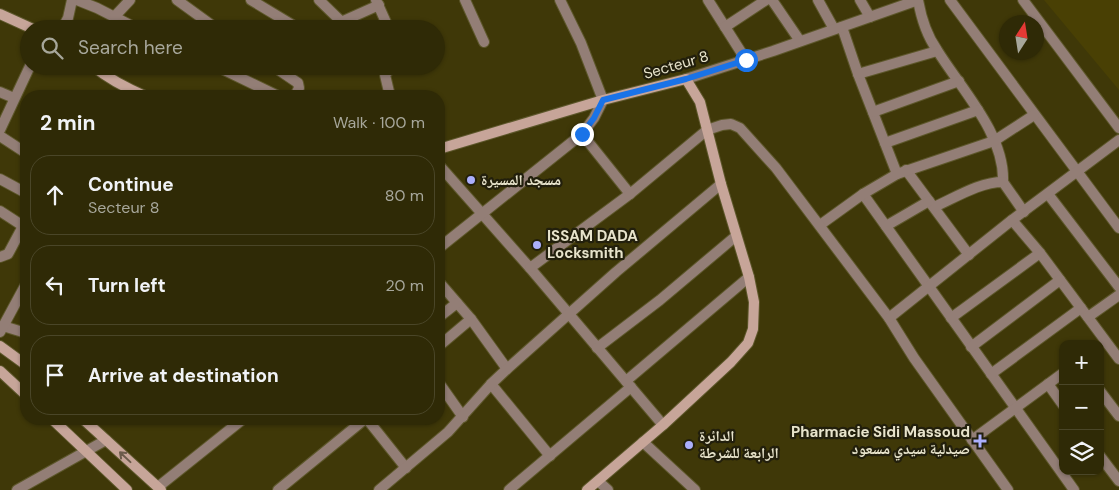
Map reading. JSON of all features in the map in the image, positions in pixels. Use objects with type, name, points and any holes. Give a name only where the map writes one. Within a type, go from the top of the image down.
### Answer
[{"type":"street","points":[[67,20],[72,0]]},
{"type":"street","points":[[77,0],[122,20]]},
{"type":"street","points":[[115,16],[130,0]]},
{"type":"street","points":[[177,0],[205,20]]},
{"type":"street","points":[[251,0],[285,20]]},
{"type":"street","points":[[319,0],[339,20]]},
{"type":"street","points":[[465,0],[484,42]]},
{"type":"street","points":[[445,243],[582,134],[594,118],[603,100],[581,44],[560,0]]},
{"type":"street","points":[[708,0],[746,60]]},
{"type":"street","points":[[725,28],[766,0]]},
{"type":"street","points":[[772,0],[800,41]]},
{"type":"street","points":[[818,0],[838,28],[885,143],[902,172],[932,204],[969,255]]},
{"type":"street","points":[[860,0],[870,17]]},
{"type":"street","points":[[918,0],[931,41],[978,110],[994,141],[1004,172],[1003,182],[1024,212]]},
{"type":"street","name":"Secteur 8","points":[[445,147],[603,100],[686,79],[870,17],[905,2],[918,0]]},
{"type":"street","points":[[950,0],[1119,228]]},
{"type":"street","points":[[1023,0],[1119,128]]},
{"type":"street","points":[[353,20],[377,2],[385,20]]},
{"type":"street","points":[[0,14],[20,23]]},
{"type":"street","points":[[858,74],[937,51]]},
{"type":"street","points":[[0,130],[26,75]]},
{"type":"street","points":[[103,75],[131,90]]},
{"type":"street","points":[[235,75],[266,90]]},
{"type":"street","points":[[286,75],[298,83],[298,90]]},
{"type":"street","points":[[386,75],[388,90]]},
{"type":"street","points":[[587,490],[663,425],[731,362],[748,343],[753,329],[754,302],[749,276],[721,184],[700,102],[686,79]]},
{"type":"street","points":[[873,112],[959,81]]},
{"type":"street","points":[[0,92],[14,98]]},
{"type":"street","points":[[885,143],[978,110]]},
{"type":"street","points":[[820,225],[864,194],[902,172],[994,141],[1034,115]]},
{"type":"street","points":[[530,268],[630,194],[707,130],[731,124],[740,128],[776,168],[889,318],[914,358],[1008,490]]},
{"type":"street","points":[[582,134],[630,194]]},
{"type":"street","points":[[0,136],[20,149]]},
{"type":"street","points":[[889,318],[1012,220],[1119,140]]},
{"type":"street","points":[[445,171],[663,425]]},
{"type":"street","points":[[0,178],[20,190]]},
{"type":"street","points":[[886,226],[932,204],[994,182],[1003,182]]},
{"type":"street","points":[[378,490],[448,432],[507,369],[616,272],[721,184]]},
{"type":"street","points":[[864,194],[928,287],[1074,490]]},
{"type":"street","points":[[1048,194],[1119,287]]},
{"type":"street","points":[[0,211],[20,224]]},
{"type":"street","points":[[1012,220],[1040,253],[1088,317],[1101,340]]},
{"type":"street","points":[[597,348],[660,300],[736,236]]},
{"type":"street","points":[[0,257],[8,254],[20,239]]},
{"type":"street","points":[[951,318],[1040,253]]},
{"type":"street","points":[[509,490],[550,456],[749,276]]},
{"type":"street","points":[[971,347],[1060,280]]},
{"type":"street","points":[[445,289],[471,319],[507,369]]},
{"type":"street","points":[[20,295],[2,329],[20,332]]},
{"type":"street","points":[[1088,317],[1119,295]]},
{"type":"street","points":[[445,312],[457,303]]},
{"type":"street","points":[[991,374],[1081,308]]},
{"type":"street","points":[[445,341],[471,319]]},
{"type":"street","points":[[1104,345],[1119,359]]},
{"type":"street","points":[[0,346],[20,361]]},
{"type":"street","points":[[0,371],[20,389]]},
{"type":"street","points":[[972,440],[1059,376]]},
{"type":"street","points":[[491,384],[550,456]]},
{"type":"street","points":[[1048,384],[1059,399]]},
{"type":"street","points":[[445,392],[463,417]]},
{"type":"street","points":[[1104,396],[1119,416]]},
{"type":"street","points":[[59,425],[127,490]]},
{"type":"street","points":[[90,425],[159,489],[236,425]]},
{"type":"street","points":[[282,489],[359,425]]},
{"type":"street","points":[[371,425],[406,468]]},
{"type":"street","points":[[18,490],[106,440]]},
{"type":"street","points":[[643,442],[695,490]]},
{"type":"street","points":[[1104,461],[1119,481]]},
{"type":"street","points":[[598,480],[608,490]]},
{"type":"shaded area","points":[[1044,0],[1119,0],[1119,90]]},
{"type":"place","name":"مسجد المسيرة","points":[[471,180]]},
{"type":"place","name":"ISSAM DADA Locksmith","points":[[537,245]]},
{"type":"place","name":"Pharmacie Sidi Massoud صيدلية سيدي مسعود","points":[[980,441]]},
{"type":"place","name":"الدائرة الرابعة للشرطة","points":[[689,445]]},
{"type":"route","points":[[582,134],[599,110],[603,100],[686,79],[746,60]]}]
